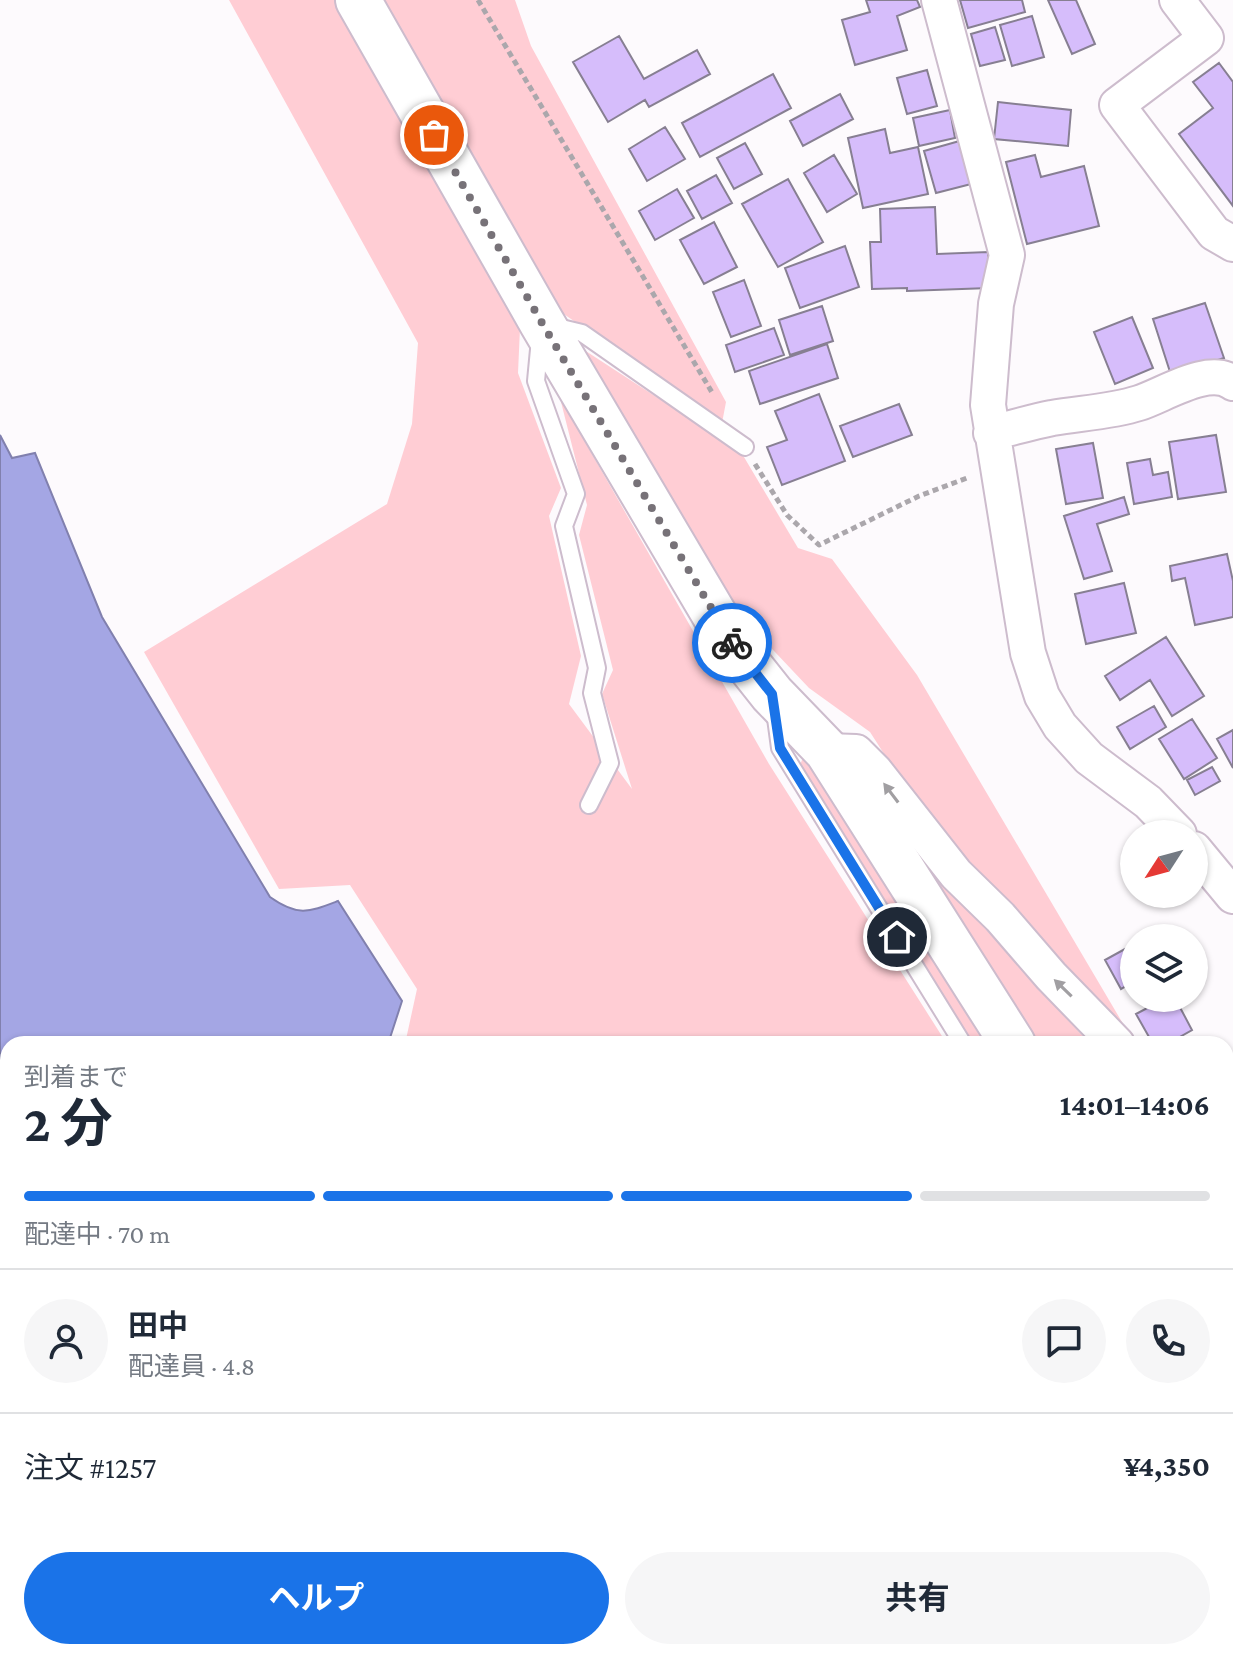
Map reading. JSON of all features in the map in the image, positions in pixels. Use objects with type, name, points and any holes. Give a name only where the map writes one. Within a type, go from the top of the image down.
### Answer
[{"type":"main road","points":[[358,0],[542,323],[730,641],[772,694],[827,751],[1008,1036]]},
{"type":"street","points":[[939,0],[1007,255],[996,304],[988,405],[1028,653],[1042,696],[1060,726],[1089,758],[1148,802],[1165,820]]},
{"type":"street","points":[[1177,0],[1206,38],[1117,105],[1214,233],[1233,244]]},
{"type":"street","points":[[991,433],[1136,404],[1185,383],[1214,377],[1227,378],[1233,383]]},
{"type":"street","points":[[827,751],[856,752],[875,771],[956,874],[1000,917],[1109,1036]]},
{"type":"street","points":[[1208,866],[1233,896]]},
{"type":"lane","points":[[589,805],[610,763],[592,693],[597,668],[564,526],[576,494],[536,381],[542,323],[582,333],[745,447]]},
{"type":"lane","points":[[772,694],[780,748],[958,1036]]},
{"type":"path","points":[[478,0],[787,515],[819,545],[919,496],[998,467]]},
{"type":"shaded area","points":[[229,0],[334,0],[520,328],[518,373],[561,488],[549,516],[581,656],[569,704],[632,789],[602,694],[613,670],[579,535],[587,505],[560,398],[769,764],[942,1036],[407,1036],[417,989],[350,885],[279,889],[144,652],[387,504],[412,424],[418,343]]},
{"type":"shaded area","points":[[378,0],[515,0],[531,46],[726,402],[722,423],[555,308]]},
{"type":"shaded area","points":[[578,346],[741,452],[798,548],[832,559],[917,675],[1130,1036],[947,852],[870,732],[809,688],[743,618]]},
{"type":"shaded area","points":[[804,755],[980,1036],[968,1036],[800,765]]},
{"type":"shaded area","points":[[923,860],[1083,1036],[1032,1036]]},
{"type":"water","points":[[0,435],[12,458],[35,453],[102,617],[270,897],[288,908],[304,911],[338,901],[402,1001],[391,1036],[0,1036]]},
{"type":"building","points":[[866,0],[917,0],[920,7],[897,16],[907,50],[855,65],[842,20],[870,12]]},
{"type":"building","points":[[960,0],[1022,0],[1025,12],[968,28]]},
{"type":"building","points":[[1048,0],[1076,0],[1095,44],[1072,54]]},
{"type":"building","points":[[1032,16],[1044,57],[1012,66],[1000,25]]},
{"type":"building","points":[[995,27],[1005,60],[980,66],[971,34]]},
{"type":"building","points":[[619,36],[644,79],[697,50],[710,74],[649,107],[645,100],[608,122],[573,62]]},
{"type":"building","points":[[1219,63],[1233,82],[1233,206],[1179,134],[1213,108],[1193,82]]},
{"type":"building","points":[[927,70],[937,106],[907,114],[897,78]]},
{"type":"building","points":[[773,74],[791,108],[700,157],[682,123]]},
{"type":"building","points":[[840,94],[853,119],[803,146],[790,121]]},
{"type":"building","points":[[998,102],[1071,110],[1068,146],[994,139]]},
{"type":"building","points":[[950,110],[955,138],[919,146],[913,118]]},
{"type":"building","points":[[665,127],[685,159],[647,181],[629,149]]},
{"type":"building","points":[[885,129],[890,153],[918,147],[928,194],[863,208],[848,138]]},
{"type":"building","points":[[963,140],[975,183],[936,193],[924,151]]},
{"type":"building","points":[[745,143],[762,174],[734,189],[717,158]]},
{"type":"building","points":[[834,155],[857,194],[827,212],[804,173]]},
{"type":"building","points":[[1035,155],[1041,177],[1084,166],[1099,226],[1027,244],[1006,162]]},
{"type":"building","points":[[716,175],[732,203],[702,219],[687,191]]},
{"type":"building","points":[[788,179],[823,242],[778,267],[742,204]]},
{"type":"building","points":[[677,189],[694,218],[655,240],[639,211]]},
{"type":"building","points":[[935,207],[937,254],[988,252],[989,288],[872,289],[870,242],[881,242],[880,209]]},
{"type":"building","points":[[714,222],[737,267],[704,284],[680,240]]},
{"type":"building","points":[[845,246],[859,287],[800,308],[785,268]]},
{"type":"building","points":[[744,280],[761,326],[731,337],[713,292]]},
{"type":"building","points":[[1205,303],[1224,358],[1171,375],[1153,319]]},
{"type":"building","points":[[822,306],[833,341],[790,355],[779,320]]},
{"type":"building","points":[[1132,317],[1153,368],[1115,384],[1094,332]]},
{"type":"building","points":[[774,328],[784,355],[735,372],[726,345]]},
{"type":"building","points":[[827,344],[838,378],[760,404],[749,371]]},
{"type":"building","points":[[819,394],[845,461],[782,485],[767,447],[787,440],[775,411]]},
{"type":"building","points":[[899,404],[912,435],[853,457],[840,426]]},
{"type":"building","points":[[1216,435],[1226,492],[1178,499],[1169,442]]},
{"type":"building","points":[[1093,443],[1103,498],[1066,504],[1056,449]]},
{"type":"building","points":[[1150,459],[1153,475],[1168,472],[1172,497],[1134,504],[1127,463]]},
{"type":"building","points":[[1124,497],[1129,514],[1097,524],[1112,571],[1084,579],[1064,516]]},
{"type":"building","points":[[1227,554],[1233,581],[1233,617],[1195,625],[1185,578],[1172,581],[1170,566]]},
{"type":"building","points":[[1124,583],[1136,633],[1086,644],[1075,594]]},
{"type":"building","points":[[1166,637],[1204,696],[1172,716],[1150,680],[1120,700],[1105,676]]},
{"type":"building","points":[[1154,706],[1166,727],[1130,749],[1117,727]]},
{"type":"building","points":[[1192,719],[1217,758],[1184,779],[1159,739]]},
{"type":"building","points":[[1233,730],[1233,768],[1217,739]]},
{"type":"building","points":[[1212,767],[1220,781],[1195,795],[1187,780]]},
{"type":"building","points":[[1120,952],[1120,987],[1105,960]]},
{"type":"building","points":[[1140,1012],[1182,1012],[1192,1030],[1182,1036],[1148,1036],[1136,1014]]},
{"type":"way so far","points":[[434,135],[732,643]]},
{"type":"route","points":[[732,643],[772,694],[780,748],[897,937]]}]
